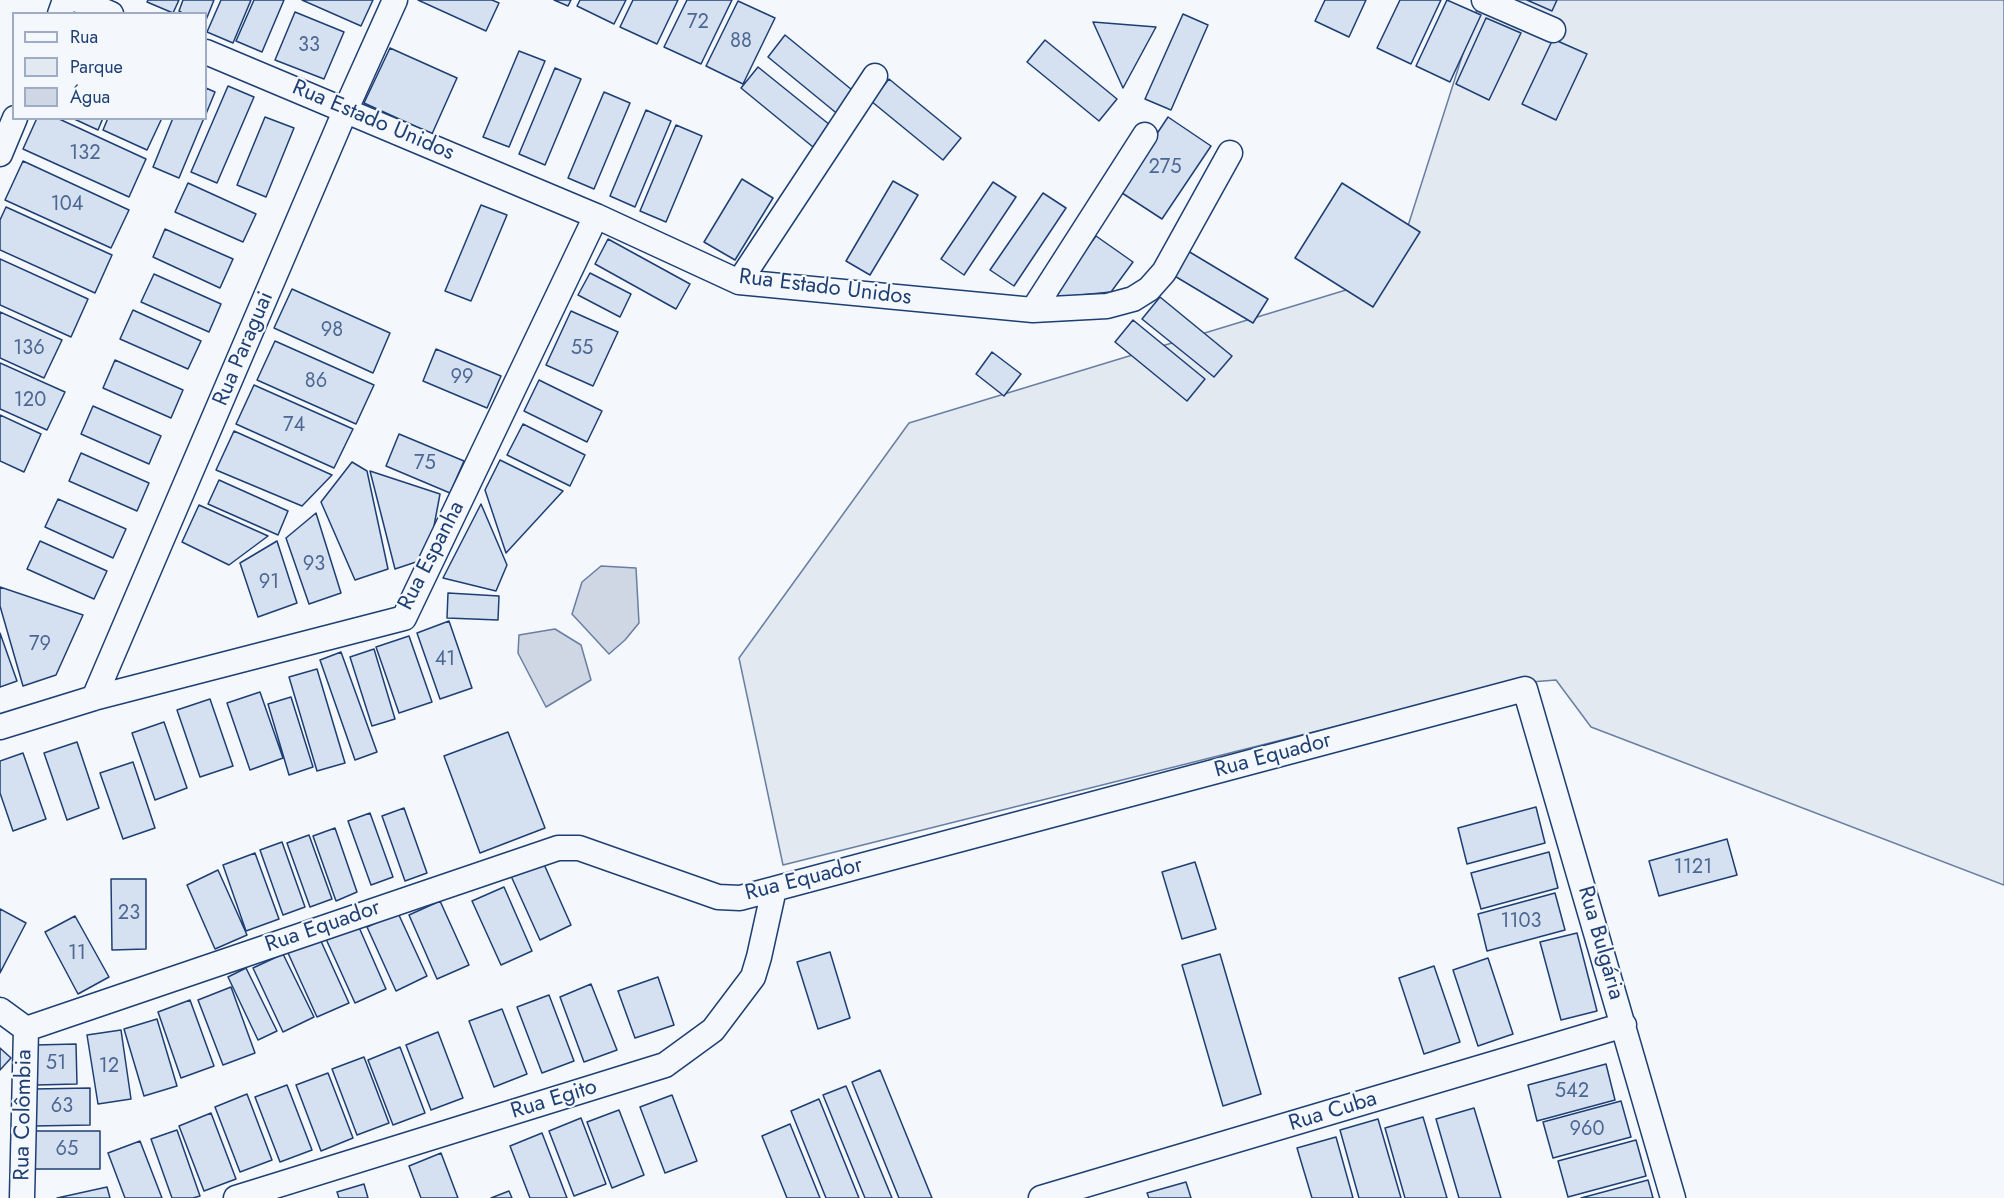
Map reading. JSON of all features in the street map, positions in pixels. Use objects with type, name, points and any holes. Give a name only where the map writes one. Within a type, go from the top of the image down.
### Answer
[{"type":"street","points":[[78,0],[106,12]]},
{"type":"street","name":"Rua Paraguai","points":[[94,698],[346,109],[395,0]]},
{"type":"street","points":[[1484,0],[1553,30]]},
{"type":"street","name":"Rua Estado Unidos","points":[[207,52],[596,216],[739,282],[1033,310],[1107,306],[1133,299],[1149,289],[1164,272],[1230,153]]},
{"type":"street","points":[[739,282],[875,76]]},
{"type":"street","points":[[0,153],[14,120]]},
{"type":"street","points":[[1033,310],[1145,135]]},
{"type":"street","name":"Rua Espanha","points":[[0,728],[94,698],[404,618],[596,216]]},
{"type":"street","name":"Rua Equador","points":[[26,1029],[558,848],[579,848],[718,897],[740,898],[1525,689]]},
{"type":"street","name":"Rua Bulgária","points":[[1525,689],[1673,1198]]},
{"type":"street","name":"Rua Egito","points":[[236,1198],[665,1065],[713,1030],[753,977],[774,889]]},
{"type":"street","name":"Rua Colômbia","points":[[0,1010],[26,1029],[22,1198]]},
{"type":"street","name":"Rua Cuba","points":[[1041,1198],[1624,1025]]},
{"type":"green space","points":[[1480,0],[2004,0],[2004,885],[1591,727],[1556,680],[1505,684],[783,865],[739,658],[909,423],[1392,276]]},
{"type":"water","points":[[601,566],[636,568],[639,623],[609,654],[572,614],[582,582]]},
{"type":"water","points":[[555,629],[581,645],[591,680],[546,707],[518,653],[519,635]]},
{"type":"building","points":[[148,0],[179,0],[173,12],[147,2]]},
{"type":"building","points":[[183,0],[214,0],[207,18],[207,12],[179,11]]},
{"type":"building","points":[[221,0],[251,0],[233,43],[207,32]]},
{"type":"building","points":[[254,0],[284,0],[262,52],[236,41]]},
{"type":"building","points":[[302,0],[373,0],[361,26]]},
{"type":"building","points":[[418,0],[492,0],[499,3],[486,31]]},
{"type":"building","points":[[554,0],[571,0],[568,6]]},
{"type":"building","points":[[580,0],[626,0],[614,24],[577,6]]},
{"type":"building","points":[[633,0],[678,0],[657,44],[620,27]]},
{"type":"building","points":[[687,0],[732,0],[701,64],[664,47]]},
{"type":"building","points":[[1325,0],[1366,0],[1349,37],[1315,21]]},
{"type":"building","points":[[1400,0],[1441,0],[1411,64],[1377,48]]},
{"type":"building","points":[[1447,0],[1481,15],[1450,82],[1416,66]]},
{"type":"building","points":[[1527,0],[1557,0],[1552,11]]},
{"type":"building","points":[[738,1],[775,18],[743,84],[706,66]]},
{"type":"building","points":[[295,12],[344,32],[324,79],[275,60]]},
{"type":"building","points":[[1183,14],[1208,25],[1171,110],[1145,99]]},
{"type":"building","points":[[1486,18],[1521,33],[1489,100],[1456,84]]},
{"type":"building","points":[[1093,22],[1156,27],[1123,88]]},
{"type":"building","points":[[785,35],[857,94],[840,116],[768,57]]},
{"type":"building","points":[[1553,39],[1587,54],[1556,120],[1522,104]]},
{"type":"building","points":[[1045,40],[1117,99],[1099,121],[1027,62]]},
{"type":"building","points":[[390,48],[457,78],[432,134],[364,103]]},
{"type":"building","points":[[519,51],[545,61],[509,147],[483,137]]},
{"type":"building","points":[[758,67],[830,125],[813,147],[741,88]]},
{"type":"building","points":[[555,68],[581,79],[545,165],[519,154]]},
{"type":"building","points":[[889,79],[961,138],[943,160],[871,101]]},
{"type":"building","points":[[228,86],[254,97],[217,183],[191,172]]},
{"type":"building","points":[[207,88],[215,92],[207,112]]},
{"type":"building","points":[[604,92],[630,103],[594,189],[568,178]]},
{"type":"building","points":[[646,110],[671,121],[635,207],[610,196]]},
{"type":"building","points":[[265,117],[294,128],[266,197],[237,185]]},
{"type":"building","points":[[1168,117],[1211,146],[1162,219],[1119,191]]},
{"type":"building","points":[[36,120],[61,120],[146,159],[129,197],[23,149]]},
{"type":"building","points":[[76,120],[102,120],[98,130]]},
{"type":"building","points":[[107,120],[161,120],[147,150],[103,130]]},
{"type":"building","points":[[172,120],[203,120],[179,178],[153,167]]},
{"type":"building","points":[[676,125],[702,136],[666,222],[640,211]]},
{"type":"building","points":[[23,161],[129,210],[111,248],[5,200]]},
{"type":"building","points":[[742,179],[773,198],[735,260],[704,242]]},
{"type":"building","points":[[893,181],[918,195],[870,275],[846,261]]},
{"type":"building","points":[[993,182],[1016,197],[964,275],[941,259]]},
{"type":"building","points":[[188,183],[256,214],[243,242],[175,212]]},
{"type":"building","points":[[1342,183],[1420,232],[1373,307],[1295,258]]},
{"type":"building","points":[[1043,193],[1066,208],[1014,286],[990,270]]},
{"type":"building","points":[[481,205],[507,215],[471,301],[445,291]]},
{"type":"building","points":[[6,207],[112,255],[95,293],[0,250],[0,220]]},
{"type":"building","points":[[165,229],[233,259],[220,288],[153,257]]},
{"type":"building","points":[[1096,236],[1133,262],[1111,292],[1050,298]]},
{"type":"building","points":[[608,239],[690,284],[676,309],[595,264]]},
{"type":"building","points":[[1188,251],[1268,299],[1253,323],[1173,275]]},
{"type":"building","points":[[0,259],[88,299],[71,337],[0,305]]},
{"type":"building","points":[[590,273],[631,294],[620,317],[578,295]]},
{"type":"building","points":[[154,274],[221,304],[209,332],[141,302]]},
{"type":"building","points":[[292,289],[390,333],[373,373],[274,328]]},
{"type":"building","points":[[1160,297],[1232,356],[1214,377],[1142,319]]},
{"type":"building","points":[[133,310],[201,341],[188,369],[120,339]]},
{"type":"building","points":[[571,311],[618,332],[593,386],[546,365]]},
{"type":"building","points":[[0,312],[62,340],[44,378],[0,358]]},
{"type":"building","points":[[1133,320],[1205,379],[1187,401],[1115,342]]},
{"type":"building","points":[[275,341],[374,385],[356,424],[257,380]]},
{"type":"building","points":[[436,349],[501,376],[487,408],[423,381]]},
{"type":"building","points":[[992,352],[1021,374],[1004,396],[976,374]]},
{"type":"building","points":[[115,360],[183,390],[171,418],[103,388]]},
{"type":"building","points":[[0,363],[65,392],[47,430],[0,409]]},
{"type":"building","points":[[539,380],[602,411],[587,442],[524,411]]},
{"type":"building","points":[[254,385],[353,429],[334,468],[236,424]]},
{"type":"building","points":[[93,406],[161,436],[149,464],[81,434]]},
{"type":"building","points":[[0,415],[41,434],[24,472],[0,461]]},
{"type":"building","points":[[523,424],[585,455],[570,486],[507,455]]},
{"type":"building","points":[[234,431],[332,475],[302,506],[216,470]]},
{"type":"building","points":[[399,434],[464,461],[450,493],[386,466]]},
{"type":"building","points":[[81,453],[149,483],[137,511],[69,481]]},
{"type":"building","points":[[500,460],[563,491],[506,553],[485,490]]},
{"type":"building","points":[[352,462],[367,471],[388,569],[355,580],[321,502]]},
{"type":"building","points":[[370,471],[440,494],[428,558],[395,569]]},
{"type":"building","points":[[219,480],[288,511],[278,535],[208,504]]},
{"type":"building","points":[[58,499],[126,529],[113,558],[45,527]]},
{"type":"building","points":[[481,504],[507,565],[496,591],[443,578]]},
{"type":"building","points":[[199,505],[268,536],[229,565],[182,542]]},
{"type":"building","points":[[316,513],[341,593],[309,604],[286,538]]},
{"type":"building","points":[[40,541],[107,571],[94,599],[27,569]]},
{"type":"building","points":[[277,541],[297,603],[258,617],[240,563]]},
{"type":"building","points":[[0,587],[83,615],[56,675],[23,686],[0,606]]},
{"type":"building","points":[[448,593],[499,596],[498,620],[447,618]]},
{"type":"building","points":[[449,621],[472,688],[440,699],[417,633]]},
{"type":"building","points":[[0,633],[17,681],[0,687]]},
{"type":"building","points":[[409,636],[432,702],[399,713],[376,647]]},
{"type":"building","points":[[374,649],[395,719],[372,726],[350,657]]},
{"type":"building","points":[[341,652],[377,752],[355,760],[320,660]]},
{"type":"building","points":[[317,669],[345,763],[317,771],[289,677]]},
{"type":"building","points":[[260,692],[283,758],[250,770],[227,703]]},
{"type":"building","points":[[291,697],[313,767],[289,775],[268,704]]},
{"type":"building","points":[[210,699],[233,766],[200,777],[177,710]]},
{"type":"building","points":[[164,722],[187,788],[155,800],[132,733]]},
{"type":"building","points":[[508,732],[545,828],[480,853],[444,756]]},
{"type":"building","points":[[77,742],[99,808],[67,820],[44,753]]},
{"type":"building","points":[[23,753],[46,819],[13,831],[0,793],[0,761]]},
{"type":"building","points":[[133,762],[155,828],[123,839],[100,773]]},
{"type":"building","points":[[1536,807],[1545,843],[1467,864],[1458,828]]},
{"type":"building","points":[[404,808],[427,873],[405,881],[382,816]]},
{"type":"building","points":[[370,813],[393,877],[371,885],[348,821]]},
{"type":"building","points":[[335,828],[357,892],[336,901],[313,836]]},
{"type":"building","points":[[309,835],[332,899],[310,907],[287,843]]},
{"type":"building","points":[[1727,839],[1737,875],[1659,896],[1649,861]]},
{"type":"building","points":[[282,842],[305,907],[283,915],[260,850]]},
{"type":"building","points":[[1549,852],[1558,888],[1481,909],[1471,873]]},
{"type":"building","points":[[255,853],[279,919],[246,931],[223,865]]},
{"type":"building","points":[[543,862],[571,925],[540,940],[511,876]]},
{"type":"building","points":[[1195,862],[1216,929],[1182,939],[1162,872]]},
{"type":"building","points":[[218,870],[247,935],[215,949],[187,885]]},
{"type":"building","points":[[111,879],[146,879],[146,949],[112,950]]},
{"type":"building","points":[[504,887],[532,951],[501,965],[472,901]]},
{"type":"building","points":[[1555,893],[1565,930],[1487,951],[1478,914]]},
{"type":"building","points":[[440,901],[469,965],[437,979],[409,915]]},
{"type":"building","points":[[0,909],[26,923],[0,973]]},
{"type":"building","points":[[398,913],[427,976],[396,991],[367,927]]},
{"type":"building","points":[[75,916],[109,977],[78,994],[45,932]]},
{"type":"building","points":[[358,925],[386,989],[355,1003],[326,939]]},
{"type":"building","points":[[1577,933],[1597,1011],[1561,1020],[1540,942]]},
{"type":"building","points":[[320,939],[349,1003],[317,1017],[288,953]]},
{"type":"building","points":[[830,952],[850,1018],[818,1029],[797,962]]},
{"type":"building","points":[[283,954],[314,1017],[283,1032],[253,968]]},
{"type":"building","points":[[1220,954],[1261,1094],[1223,1106],[1182,965]]},
{"type":"building","points":[[1488,958],[1513,1034],[1478,1046],[1453,970]]},
{"type":"building","points":[[1434,966],[1460,1042],[1424,1054],[1399,978]]},
{"type":"building","points":[[246,968],[277,1031],[258,1040],[228,977]]},
{"type":"building","points":[[658,977],[674,1025],[635,1038],[618,991]]},
{"type":"building","points":[[591,984],[617,1050],[584,1062],[560,997]]},
{"type":"building","points":[[231,987],[255,1053],[223,1065],[198,1000]]},
{"type":"building","points":[[549,995],[574,1061],[542,1073],[517,1007]]},
{"type":"building","points":[[190,1000],[214,1066],[181,1078],[158,1012]]},
{"type":"building","points":[[502,1009],[527,1074],[494,1087],[469,1021]]},
{"type":"building","points":[[157,1019],[177,1086],[144,1096],[124,1029]]},
{"type":"building","points":[[121,1030],[131,1099],[98,1104],[87,1035]]},
{"type":"building","points":[[438,1032],[463,1098],[431,1110],[406,1045]]},
{"type":"building","points":[[76,1044],[77,1084],[36,1085],[35,1045]]},
{"type":"building","points":[[400,1047],[425,1113],[393,1125],[368,1060]]},
{"type":"building","points":[[0,1048],[11,1058],[0,1070]]},
{"type":"building","points":[[364,1057],[389,1123],[357,1135],[332,1069]]},
{"type":"building","points":[[1606,1064],[1615,1100],[1537,1121],[1528,1085]]},
{"type":"building","points":[[880,1070],[932,1198],[899,1198],[852,1082]]},
{"type":"building","points":[[328,1073],[353,1138],[321,1151],[296,1085]]},
{"type":"building","points":[[287,1085],[312,1150],[280,1162],[255,1097]]},
{"type":"building","points":[[846,1086],[892,1198],[865,1198],[823,1095]]},
{"type":"building","points":[[90,1088],[90,1125],[34,1126],[34,1089]]},
{"type":"building","points":[[247,1094],[272,1160],[240,1172],[215,1107]]},
{"type":"building","points":[[672,1095],[697,1161],[665,1173],[640,1107]]},
{"type":"building","points":[[819,1099],[859,1198],[826,1198],[791,1111]]},
{"type":"building","points":[[1621,1101],[1631,1137],[1553,1158],[1543,1122]]},
{"type":"building","points":[[1474,1108],[1501,1198],[1459,1198],[1436,1119]]},
{"type":"building","points":[[619,1110],[644,1175],[612,1188],[587,1122]]},
{"type":"building","points":[[211,1113],[236,1179],[204,1191],[179,1126]]},
{"type":"building","points":[[1423,1117],[1447,1198],[1405,1198],[1385,1128]]},
{"type":"building","points":[[581,1118],[606,1184],[574,1196],[549,1131]]},
{"type":"building","points":[[1378,1119],[1401,1198],[1359,1198],[1340,1130]]},
{"type":"building","points":[[790,1124],[820,1198],[787,1198],[762,1136]]},
{"type":"building","points":[[177,1130],[200,1196],[172,1198],[151,1139]]},
{"type":"building","points":[[34,1131],[100,1131],[100,1169],[33,1169]]},
{"type":"building","points":[[542,1133],[567,1198],[530,1198],[510,1146]]},
{"type":"building","points":[[1336,1137],[1353,1198],[1312,1198],[1297,1148]]},
{"type":"building","points":[[1636,1140],[1646,1176],[1568,1197],[1558,1161]]},
{"type":"building","points":[[140,1141],[162,1198],[125,1198],[108,1153]]},
{"type":"building","points":[[441,1153],[458,1198],[421,1198],[409,1166]]},
{"type":"building","points":[[1648,1180],[1653,1198],[1581,1198]]},
{"type":"building","points":[[1186,1182],[1191,1198],[1149,1198],[1147,1193]]},
{"type":"building","points":[[364,1184],[368,1198],[339,1198],[337,1192]]},
{"type":"building","points":[[107,1187],[110,1198],[57,1198]]},
{"type":"building","points":[[509,1191],[512,1198],[491,1198]]}]
